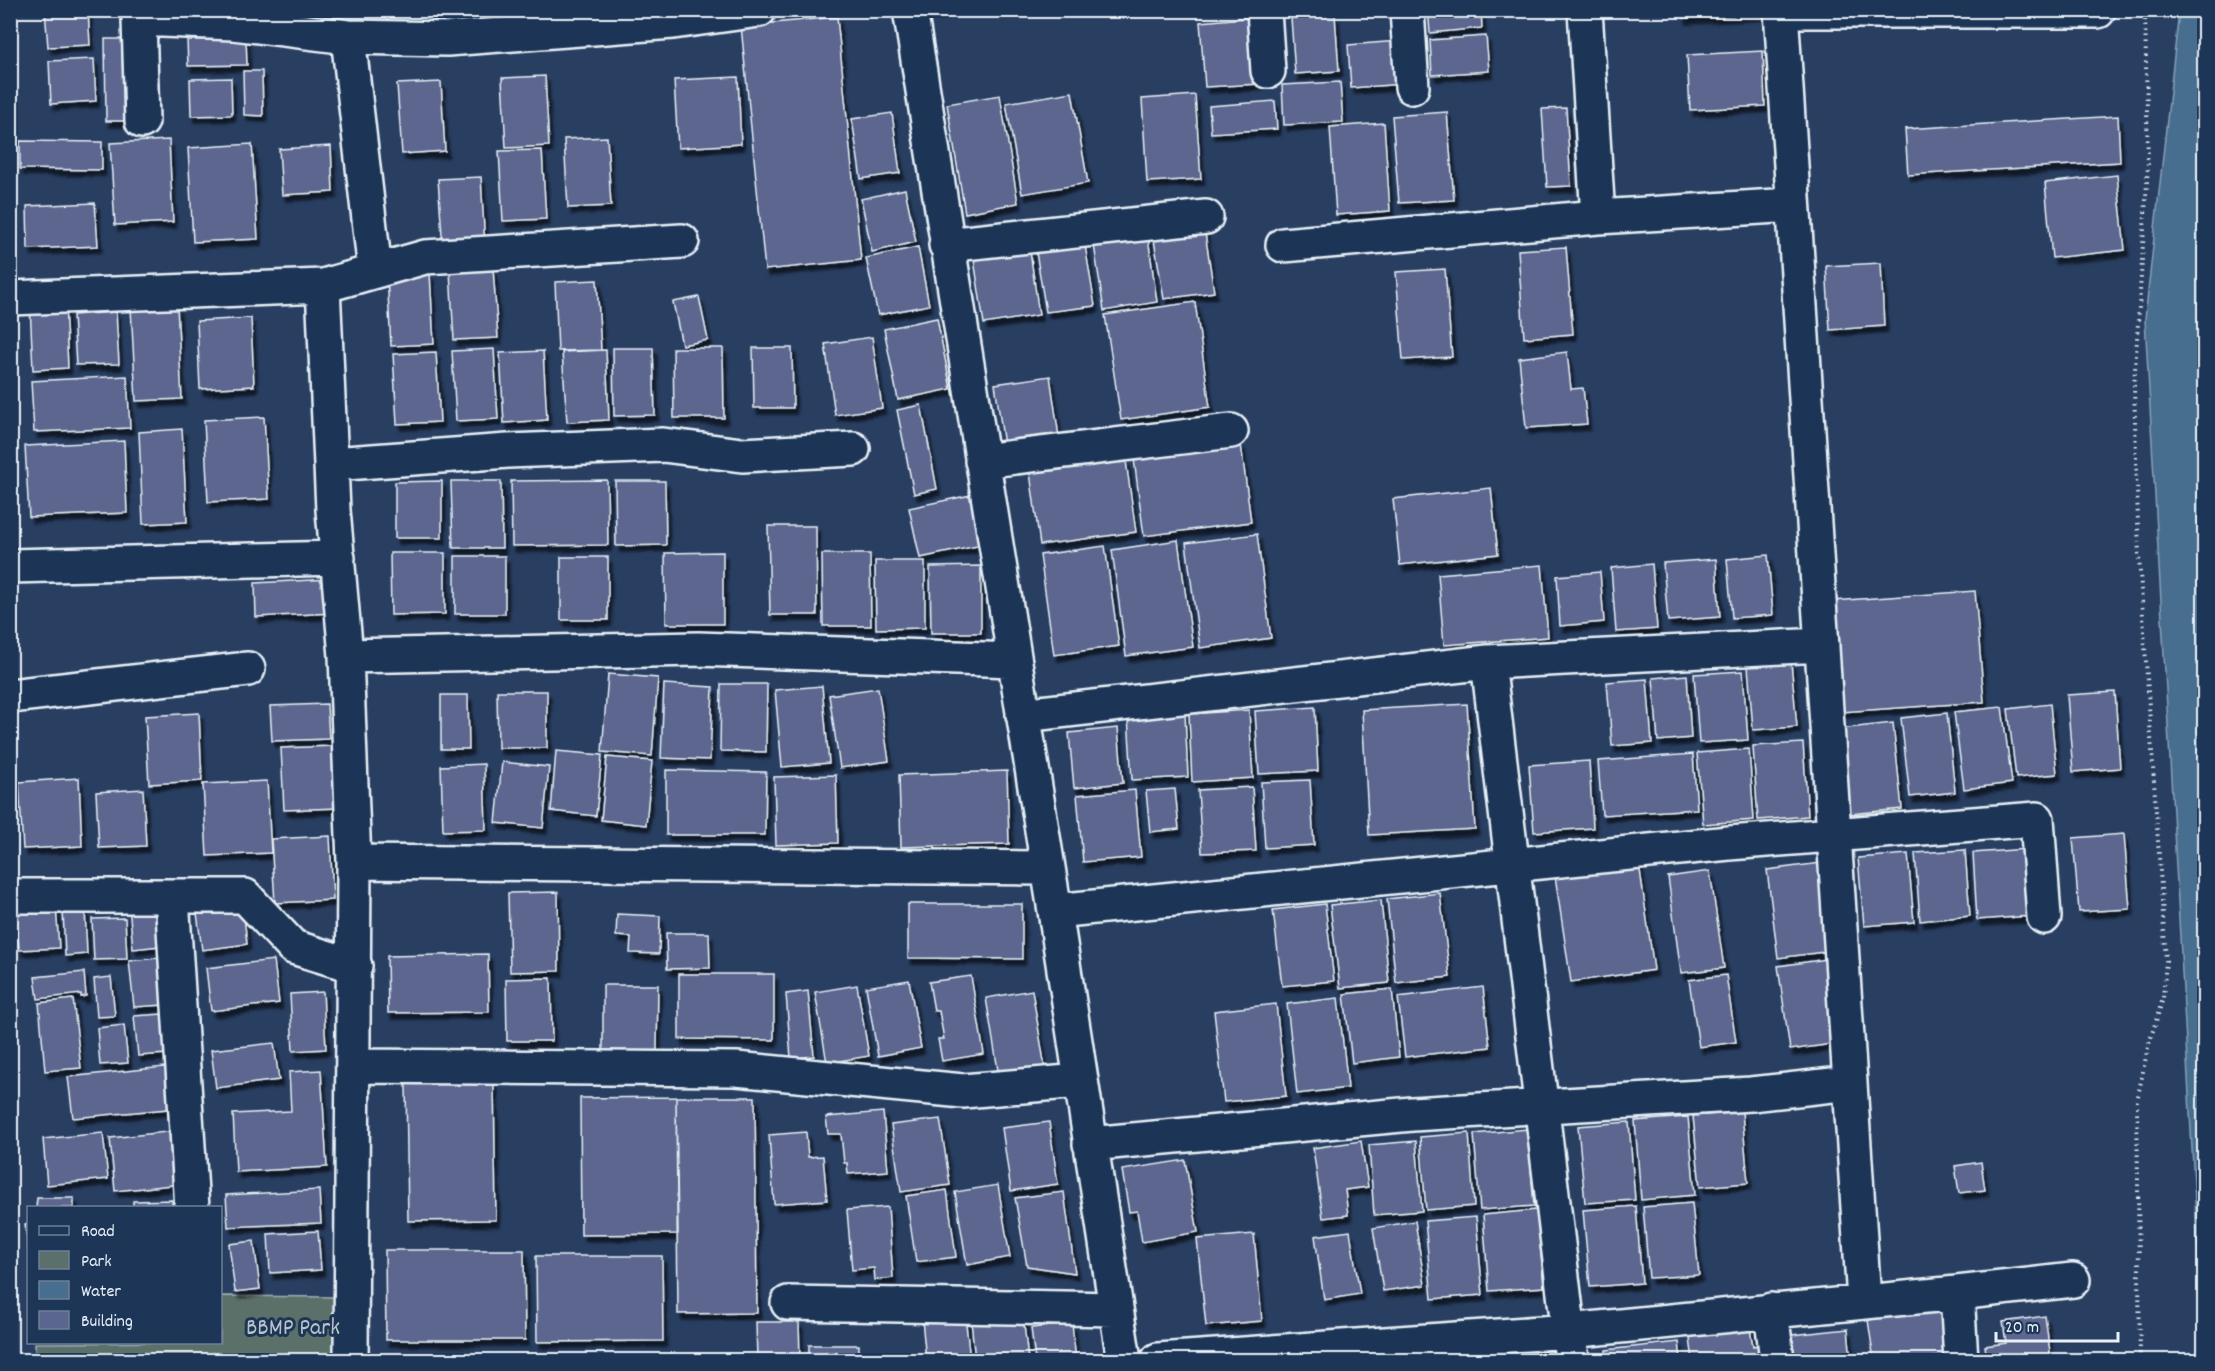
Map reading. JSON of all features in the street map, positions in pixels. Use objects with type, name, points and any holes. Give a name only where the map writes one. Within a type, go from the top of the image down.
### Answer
[{"type":"street","points":[[142,121],[139,19],[233,23],[348,37],[447,39],[674,22],[759,10]]},
{"type":"street","points":[[910,10],[1055,911],[1124,1360]]},
{"type":"street","points":[[1264,10],[1268,71]]},
{"type":"street","points":[[1407,10],[1412,87]]},
{"type":"street","points":[[1585,10],[1598,217]]},
{"type":"street","points":[[1864,1301],[1781,11],[2098,11]]},
{"type":"street","points":[[348,37],[375,271]]},
{"type":"street","points":[[1283,245],[1598,217],[1793,205]]},
{"type":"street","points":[[946,245],[1206,216]]},
{"type":"street","points":[[10,298],[323,286],[425,257],[682,242]]},
{"type":"street","points":[[323,286],[332,464],[346,656],[354,862],[351,1360]]},
{"type":"street","points":[[982,461],[1231,430]]},
{"type":"street","points":[[332,464],[508,451],[663,445],[742,455],[853,449]]},
{"type":"street","points":[[10,566],[338,558]]},
{"type":"street","points":[[1023,715],[1488,662],[1822,645]]},
{"type":"street","points":[[346,656],[698,649],[1014,660]]},
{"type":"street","points":[[1488,662],[1570,1346]]},
{"type":"street","points":[[10,696],[248,669]]},
{"type":"street","points":[[1055,911],[1834,834],[2037,819],[2044,917]]},
{"type":"street","points":[[354,862],[1048,868]]},
{"type":"street","points":[[10,897],[244,896],[293,947],[355,966]]},
{"type":"street","points":[[172,898],[192,1206]]},
{"type":"street","points":[[354,1066],[736,1070],[963,1091],[1080,1081]]},
{"type":"street","points":[[1090,1144],[1412,1114],[1751,1094],[1850,1083]]},
{"type":"street","points":[[1158,1360],[1570,1346],[1771,1310],[2073,1280]]},
{"type":"street","points":[[1957,1293],[1961,1360]]},
{"type":"street","points":[[788,1303],[1116,1309]]},
{"type":"street","points":[[1771,1310],[1777,1360]]},
{"type":"path","points":[[2140,1360],[2137,1101],[2148,1047],[2163,998],[2166,961],[2139,557],[2134,386],[2148,166],[2145,10]]},
{"type":"green space","name":"BBMP Park","points":[[222,1296],[336,1297],[335,1360],[35,1360],[35,1344],[222,1344]]},
{"type":"water","points":[[2179,11],[2204,11],[2204,1360],[2145,319]]},
{"type":"building","points":[[45,10],[88,10],[90,45],[48,47]]},
{"type":"building","points":[[1428,10],[1481,10],[1482,28],[1430,33]]},
{"type":"building","points":[[1683,10],[1759,10],[1759,14],[1683,18]]},
{"type":"building","points":[[1335,15],[1339,71],[1295,74],[1291,18]]},
{"type":"building","points":[[837,17],[861,260],[765,270],[741,26]]},
{"type":"building","points":[[1256,17],[1260,84],[1205,87],[1200,22]]},
{"type":"building","points":[[1486,36],[1489,71],[1432,75],[1430,40]]},
{"type":"building","points":[[105,39],[122,39],[124,121],[106,121]]},
{"type":"building","points":[[246,39],[247,65],[188,66],[187,40]]},
{"type":"building","points":[[1399,41],[1403,84],[1351,88],[1348,45]]},
{"type":"building","points":[[1763,51],[1765,106],[1690,110],[1687,55]]},
{"type":"building","points":[[94,59],[96,101],[51,104],[49,61]]},
{"type":"building","points":[[243,71],[262,71],[263,116],[244,115]]},
{"type":"building","points":[[545,76],[549,146],[506,148],[502,78]]},
{"type":"building","points":[[738,77],[741,144],[678,148],[674,80]]},
{"type":"building","points":[[231,78],[232,115],[191,116],[190,79]]},
{"type":"building","points":[[441,82],[445,151],[402,154],[397,84]]},
{"type":"building","points":[[1340,82],[1343,122],[1284,125],[1282,85]]},
{"type":"building","points":[[1072,92],[1088,183],[1022,194],[1006,103]]},
{"type":"building","points":[[1000,95],[1018,203],[965,213],[947,104]]},
{"type":"building","points":[[1195,95],[1201,179],[1147,182],[1142,99]]},
{"type":"building","points":[[1275,101],[1277,129],[1211,133],[1209,106]]},
{"type":"building","points":[[1566,108],[1571,186],[1547,187],[1542,109]]},
{"type":"building","points":[[1447,112],[1454,200],[1399,203],[1392,116]]},
{"type":"building","points":[[892,113],[900,173],[861,179],[852,119]]},
{"type":"building","points":[[2118,116],[2120,162],[1908,175],[1905,129]]},
{"type":"building","points":[[1384,123],[1390,211],[1336,215],[1330,127]]},
{"type":"building","points":[[607,137],[611,206],[568,208],[564,139]]},
{"type":"building","points":[[169,140],[173,222],[115,225],[110,143]]},
{"type":"building","points":[[20,141],[102,142],[102,170],[20,169]]},
{"type":"building","points":[[252,144],[258,239],[193,242],[188,148]]},
{"type":"building","points":[[331,146],[333,192],[282,195],[279,149]]},
{"type":"building","points":[[542,150],[546,219],[503,221],[499,151]]},
{"type":"building","points":[[2117,175],[2125,250],[2052,258],[2045,183]]},
{"type":"building","points":[[481,177],[485,246],[443,249],[438,179]]},
{"type":"building","points":[[905,189],[916,242],[872,252],[861,199]]},
{"type":"building","points":[[95,203],[98,246],[28,249],[27,206]]},
{"type":"building","points":[[1204,226],[1214,292],[1164,299],[1153,234]]},
{"type":"building","points":[[1147,230],[1157,302],[1104,311],[1093,238]]},
{"type":"building","points":[[1084,239],[1095,306],[1046,312],[1035,246]]},
{"type":"building","points":[[1029,244],[1039,315],[984,324],[973,253]]},
{"type":"building","points":[[918,247],[929,305],[878,315],[866,258]]},
{"type":"building","points":[[1566,247],[1573,334],[1524,338],[1518,250]]},
{"type":"building","points":[[1881,263],[1884,326],[1830,330],[1826,266]]},
{"type":"building","points":[[493,268],[498,338],[454,340],[450,271]]},
{"type":"building","points":[[1445,269],[1452,357],[1403,360],[1396,272]]},
{"type":"building","points":[[430,274],[434,344],[391,346],[387,276]]},
{"type":"building","points":[[597,280],[601,350],[558,351],[555,282]]},
{"type":"building","points":[[699,297],[708,340],[682,345],[673,302]]},
{"type":"building","points":[[1195,302],[1210,407],[1121,420],[1105,315]]},
{"type":"building","points":[[65,303],[68,368],[33,370],[30,305]]},
{"type":"building","points":[[177,306],[182,399],[136,401],[131,308]]},
{"type":"building","points":[[116,312],[119,364],[76,365],[73,315]]},
{"type":"building","points":[[251,318],[254,386],[200,389],[197,321]]},
{"type":"building","points":[[937,318],[951,389],[898,400],[884,329]]},
{"type":"building","points":[[872,337],[882,408],[835,415],[825,344]]},
{"type":"building","points":[[613,348],[653,348],[655,415],[614,416]]},
{"type":"building","points":[[673,348],[723,348],[724,418],[674,418]]},
{"type":"building","points":[[753,348],[792,348],[793,408],[754,408]]},
{"type":"building","points":[[494,349],[498,419],[456,421],[452,351]]},
{"type":"building","points":[[606,350],[609,420],[567,422],[562,352]]},
{"type":"building","points":[[543,351],[547,420],[504,423],[500,353]]},
{"type":"building","points":[[436,352],[440,422],[397,424],[393,354]]},
{"type":"building","points":[[1567,352],[1571,389],[1583,388],[1587,424],[1526,428],[1519,358]]},
{"type":"building","points":[[127,376],[130,428],[34,432],[31,381]]},
{"type":"building","points":[[1050,376],[1059,437],[1004,445],[995,384]]},
{"type":"building","points":[[921,405],[937,489],[914,494],[897,410]]},
{"type":"building","points":[[264,417],[269,499],[208,502],[204,420]]},
{"type":"building","points":[[182,429],[187,522],[143,524],[139,432]]},
{"type":"building","points":[[124,441],[127,513],[29,517],[25,446]]},
{"type":"building","points":[[1241,444],[1251,522],[1144,536],[1134,459]]},
{"type":"building","points":[[1126,461],[1136,532],[1040,545],[1030,473]]},
{"type":"building","points":[[607,480],[608,545],[512,546],[511,481]]},
{"type":"building","points":[[442,481],[442,538],[395,538],[395,482]]},
{"type":"building","points":[[451,481],[501,481],[502,548],[453,548]]},
{"type":"building","points":[[615,481],[665,481],[666,545],[616,546]]},
{"type":"building","points":[[1491,488],[1498,554],[1400,565],[1393,499]]},
{"type":"building","points":[[971,495],[982,545],[920,558],[909,508]]},
{"type":"building","points":[[768,526],[816,526],[817,615],[770,615]]},
{"type":"building","points":[[1257,534],[1271,638],[1200,648],[1186,543]]},
{"type":"building","points":[[1178,540],[1193,647],[1126,656],[1112,550]]},
{"type":"building","points":[[1105,546],[1119,646],[1054,655],[1040,555]]},
{"type":"building","points":[[723,552],[723,624],[666,624],[665,553]]},
{"type":"building","points":[[390,553],[445,553],[445,614],[391,615]]},
{"type":"building","points":[[822,554],[870,554],[871,626],[823,626]]},
{"type":"building","points":[[1768,555],[1773,615],[1732,618],[1727,559]]},
{"type":"building","points":[[455,556],[505,556],[505,614],[455,614]]},
{"type":"building","points":[[561,557],[608,557],[608,620],[561,620]]},
{"type":"building","points":[[1716,559],[1720,617],[1668,621],[1663,563]]},
{"type":"building","points":[[875,561],[925,561],[925,628],[876,629]]},
{"type":"building","points":[[1652,564],[1657,629],[1616,632],[1611,568]]},
{"type":"building","points":[[1542,565],[1548,637],[1444,645],[1438,574]]},
{"type":"building","points":[[981,566],[981,633],[931,633],[930,567]]},
{"type":"building","points":[[1600,572],[1604,622],[1560,626],[1557,576]]},
{"type":"building","points":[[331,579],[333,613],[256,617],[255,583]]},
{"type":"building","points":[[1975,591],[1984,702],[1841,712],[1832,601]]},
{"type":"building","points":[[1791,662],[1797,727],[1753,730],[1748,666]]},
{"type":"building","points":[[1743,671],[1748,740],[1699,743],[1694,674]]},
{"type":"building","points":[[608,674],[658,678],[652,756],[602,752]]},
{"type":"building","points":[[1687,675],[1691,738],[1658,741],[1653,678]]},
{"type":"building","points":[[1647,679],[1652,743],[1612,746],[1607,682]]},
{"type":"building","points":[[664,684],[713,687],[710,760],[661,758]]},
{"type":"building","points":[[721,684],[767,684],[766,752],[720,751]]},
{"type":"building","points":[[822,686],[829,763],[782,767],[775,690]]},
{"type":"building","points":[[878,688],[889,761],[840,768],[829,695]]},
{"type":"building","points":[[497,691],[547,691],[547,748],[498,748]]},
{"type":"building","points":[[2115,692],[2120,768],[2073,772],[2067,695]]},
{"type":"building","points":[[441,695],[468,695],[469,749],[441,749]]},
{"type":"building","points":[[327,704],[329,739],[272,741],[270,706]]},
{"type":"building","points":[[1467,704],[1475,829],[1369,835],[1362,710]]},
{"type":"building","points":[[2050,704],[2057,774],[2016,778],[2008,709]]},
{"type":"building","points":[[1315,707],[1318,771],[1259,774],[1255,711]]},
{"type":"building","points":[[2002,707],[2012,783],[1964,789],[1954,712]]},
{"type":"building","points":[[1249,710],[1253,778],[1192,782],[1189,714]]},
{"type":"building","points":[[199,713],[202,781],[149,784],[145,716]]},
{"type":"building","points":[[1947,713],[1955,792],[1910,797],[1901,718]]},
{"type":"building","points":[[1185,714],[1188,777],[1132,780],[1128,717]]},
{"type":"building","points":[[1893,723],[1902,809],[1849,814],[1839,729]]},
{"type":"building","points":[[1118,728],[1123,783],[1074,788],[1069,733]]},
{"type":"building","points":[[1803,743],[1808,816],[1758,820],[1753,746]]},
{"type":"building","points":[[335,746],[339,808],[284,810],[281,748]]},
{"type":"building","points":[[1749,749],[1754,820],[1703,824],[1697,753]]},
{"type":"building","points":[[556,751],[602,755],[596,816],[551,811]]},
{"type":"building","points":[[1693,754],[1697,809],[1602,815],[1598,761]]},
{"type":"building","points":[[607,757],[652,761],[646,825],[601,820]]},
{"type":"building","points":[[1589,761],[1593,828],[1534,832],[1529,765]]},
{"type":"building","points":[[502,762],[549,767],[543,828],[496,823]]},
{"type":"building","points":[[484,764],[486,830],[443,831],[441,766]]},
{"type":"building","points":[[666,770],[766,772],[765,835],[666,835]]},
{"type":"building","points":[[1007,771],[1009,844],[901,847],[899,775]]},
{"type":"building","points":[[836,775],[838,843],[776,845],[774,777]]},
{"type":"building","points":[[79,778],[82,846],[23,849],[19,782]]},
{"type":"building","points":[[1310,780],[1314,845],[1265,848],[1261,782]]},
{"type":"building","points":[[267,781],[271,853],[207,856],[203,784]]},
{"type":"building","points":[[1252,787],[1256,851],[1202,853],[1198,790]]},
{"type":"building","points":[[143,789],[146,846],[99,848],[96,792]]},
{"type":"building","points":[[1175,789],[1179,829],[1150,832],[1146,791]]},
{"type":"building","points":[[1135,790],[1141,857],[1083,862],[1077,795]]},
{"type":"building","points":[[2124,834],[2130,909],[2079,912],[2073,838]]},
{"type":"building","points":[[330,836],[333,900],[275,903],[271,839]]},
{"type":"building","points":[[2026,849],[2031,916],[1977,920],[1973,853]]},
{"type":"building","points":[[1965,850],[1970,916],[1920,921],[1915,853]]},
{"type":"building","points":[[1908,854],[1914,922],[1864,926],[1858,858]]},
{"type":"building","points":[[1639,863],[1654,970],[1571,982],[1555,876]]},
{"type":"building","points":[[1821,863],[1831,951],[1778,958],[1767,870]]},
{"type":"building","points":[[1710,871],[1724,968],[1681,973],[1668,877]]},
{"type":"building","points":[[558,892],[559,971],[510,972],[508,893]]},
{"type":"building","points":[[1440,893],[1450,977],[1396,983],[1387,899]]},
{"type":"building","points":[[1381,900],[1389,983],[1340,988],[1330,905]]},
{"type":"building","points":[[156,904],[160,946],[133,949],[129,906]]},
{"type":"building","points":[[908,904],[1022,904],[1022,959],[908,958]]},
{"type":"building","points":[[1325,904],[1334,981],[1282,986],[1273,910]]},
{"type":"building","points":[[56,905],[59,948],[19,950],[16,907]]},
{"type":"building","points":[[243,907],[247,944],[202,950],[197,913]]},
{"type":"building","points":[[85,909],[87,954],[65,956],[63,910]]},
{"type":"building","points":[[617,914],[660,916],[659,954],[630,953],[631,937],[616,936]]},
{"type":"building","points":[[125,918],[127,959],[94,960],[92,919]]},
{"type":"building","points":[[666,933],[709,933],[710,968],[667,969]]},
{"type":"building","points":[[488,954],[489,1012],[388,1013],[387,956]]},
{"type":"building","points":[[159,958],[164,1005],[134,1007],[129,961]]},
{"type":"building","points":[[1827,959],[1839,1043],[1790,1050],[1778,966]]},
{"type":"building","points":[[274,960],[279,1003],[211,1011],[206,968]]},
{"type":"building","points":[[84,972],[86,996],[81,997],[81,994],[38,999],[35,977]]},
{"type":"building","points":[[679,974],[774,974],[774,1040],[679,1039]]},
{"type":"building","points":[[1726,975],[1736,1042],[1699,1047],[1689,980]]},
{"type":"building","points":[[971,976],[984,1054],[942,1061],[938,1039],[944,1039],[939,1011],[934,1011],[929,982]]},
{"type":"building","points":[[111,977],[115,1016],[97,1017],[94,979]]},
{"type":"building","points":[[551,978],[552,1041],[507,1041],[506,979]]},
{"type":"building","points":[[909,980],[921,1048],[878,1056],[866,987]]},
{"type":"building","points":[[603,985],[658,985],[657,1051],[603,1051]]},
{"type":"building","points":[[857,985],[869,1056],[827,1063],[815,992]]},
{"type":"building","points":[[1483,987],[1490,1047],[1405,1057],[1398,997]]},
{"type":"building","points":[[1392,989],[1399,1057],[1352,1063],[1344,994]]},
{"type":"building","points":[[1032,990],[1045,1068],[999,1076],[986,998]]},
{"type":"building","points":[[808,991],[814,1056],[791,1058],[786,994]]},
{"type":"building","points":[[323,992],[326,1049],[293,1051],[290,994]]},
{"type":"building","points":[[1338,998],[1348,1088],[1297,1094],[1287,1004]]},
{"type":"building","points":[[73,999],[81,1068],[45,1071],[39,1003]]},
{"type":"building","points":[[1276,1004],[1286,1096],[1224,1102],[1214,1011]]},
{"type":"building","points":[[163,1014],[167,1054],[138,1056],[134,1016]]},
{"type":"building","points":[[124,1025],[128,1063],[100,1065],[97,1028]]},
{"type":"building","points":[[274,1043],[279,1080],[216,1088],[211,1050]]},
{"type":"building","points":[[174,1066],[178,1108],[73,1118],[68,1077]]},
{"type":"building","points":[[321,1070],[327,1167],[236,1172],[233,1114],[291,1111],[289,1072]]},
{"type":"building","points":[[406,1083],[494,1083],[496,1220],[408,1221]]},
{"type":"building","points":[[676,1097],[678,1234],[581,1235],[580,1098]]},
{"type":"building","points":[[676,1097],[755,1097],[757,1313],[678,1314]]},
{"type":"building","points":[[883,1112],[888,1171],[848,1174],[847,1163],[844,1163],[841,1134],[828,1134],[826,1117]]},
{"type":"building","points":[[1742,1112],[1748,1183],[1700,1187],[1693,1116]]},
{"type":"building","points":[[1688,1117],[1695,1195],[1641,1200],[1635,1121]]},
{"type":"building","points":[[940,1119],[950,1185],[901,1192],[891,1125]]},
{"type":"building","points":[[1049,1122],[1058,1184],[1011,1191],[1002,1128]]},
{"type":"building","points":[[1629,1122],[1635,1200],[1585,1203],[1578,1126]]},
{"type":"building","points":[[1528,1129],[1534,1206],[1480,1210],[1474,1134]]},
{"type":"building","points":[[176,1131],[182,1184],[115,1191],[110,1138]]},
{"type":"building","points":[[806,1132],[808,1157],[823,1156],[827,1200],[774,1204],[769,1135]]},
{"type":"building","points":[[103,1133],[108,1179],[47,1185],[43,1139]]},
{"type":"building","points":[[1469,1133],[1474,1206],[1426,1210],[1420,1137]]},
{"type":"building","points":[[1361,1141],[1368,1187],[1345,1190],[1348,1215],[1323,1218],[1313,1148]]},
{"type":"building","points":[[1416,1141],[1422,1211],[1374,1215],[1369,1145]]},
{"type":"building","points":[[1185,1160],[1198,1232],[1142,1242],[1137,1211],[1129,1212],[1122,1170]]},
{"type":"building","points":[[1981,1162],[1985,1190],[1959,1193],[1955,1166]]},
{"type":"building","points":[[998,1185],[1010,1257],[967,1265],[955,1192]]},
{"type":"building","points":[[319,1190],[321,1223],[228,1227],[226,1195]]},
{"type":"building","points":[[947,1190],[956,1257],[916,1262],[906,1196]]},
{"type":"building","points":[[1064,1192],[1075,1273],[1027,1266],[1015,1198]]},
{"type":"building","points":[[37,1198],[74,1198],[74,1206],[36,1206]]},
{"type":"building","points":[[172,1200],[172,1206],[133,1206],[133,1201]]},
{"type":"building","points":[[1692,1203],[1699,1275],[1649,1278],[1643,1207]]},
{"type":"building","points":[[1636,1206],[1642,1283],[1590,1287],[1583,1210]]},
{"type":"building","points":[[888,1207],[893,1278],[875,1280],[874,1268],[852,1270],[847,1210]]},
{"type":"building","points":[[1537,1210],[1544,1287],[1489,1291],[1483,1215]]},
{"type":"building","points":[[1476,1217],[1483,1295],[1432,1299],[1425,1221]]},
{"type":"building","points":[[1415,1221],[1425,1285],[1383,1291],[1373,1228]]},
{"type":"building","points":[[318,1231],[321,1270],[270,1273],[268,1234]]},
{"type":"building","points":[[1350,1231],[1360,1294],[1324,1300],[1315,1236]]},
{"type":"building","points":[[1254,1234],[1262,1321],[1206,1326],[1197,1239]]},
{"type":"building","points":[[254,1241],[260,1289],[235,1292],[229,1244]]},
{"type":"building","points":[[385,1250],[524,1250],[525,1340],[386,1340]]},
{"type":"building","points":[[536,1256],[662,1256],[663,1341],[537,1342]]},
{"type":"building","points":[[1945,1309],[1952,1355],[1916,1360],[1874,1360],[1868,1320]]},
{"type":"building","points":[[965,1315],[970,1360],[926,1360],[922,1320]]},
{"type":"building","points":[[1023,1315],[1028,1360],[975,1360],[971,1320]]},
{"type":"building","points":[[2045,1316],[2051,1360],[1987,1360],[1985,1346],[2006,1343],[2003,1322]]},
{"type":"building","points":[[756,1322],[799,1322],[800,1360],[757,1360]]},
{"type":"building","points":[[1749,1323],[1753,1346],[1763,1344],[1766,1360],[1693,1360],[1689,1332]]},
{"type":"building","points":[[1072,1324],[1076,1360],[1035,1360],[1031,1328]]},
{"type":"building","points":[[1848,1329],[1851,1360],[1784,1360],[1782,1336]]},
{"type":"building","points":[[1679,1342],[1681,1360],[1607,1360],[1606,1350]]},
{"type":"building","points":[[809,1345],[859,1345],[859,1360],[809,1360]]},
{"type":"building","points":[[1481,1355],[1482,1360],[1421,1360]]}]
